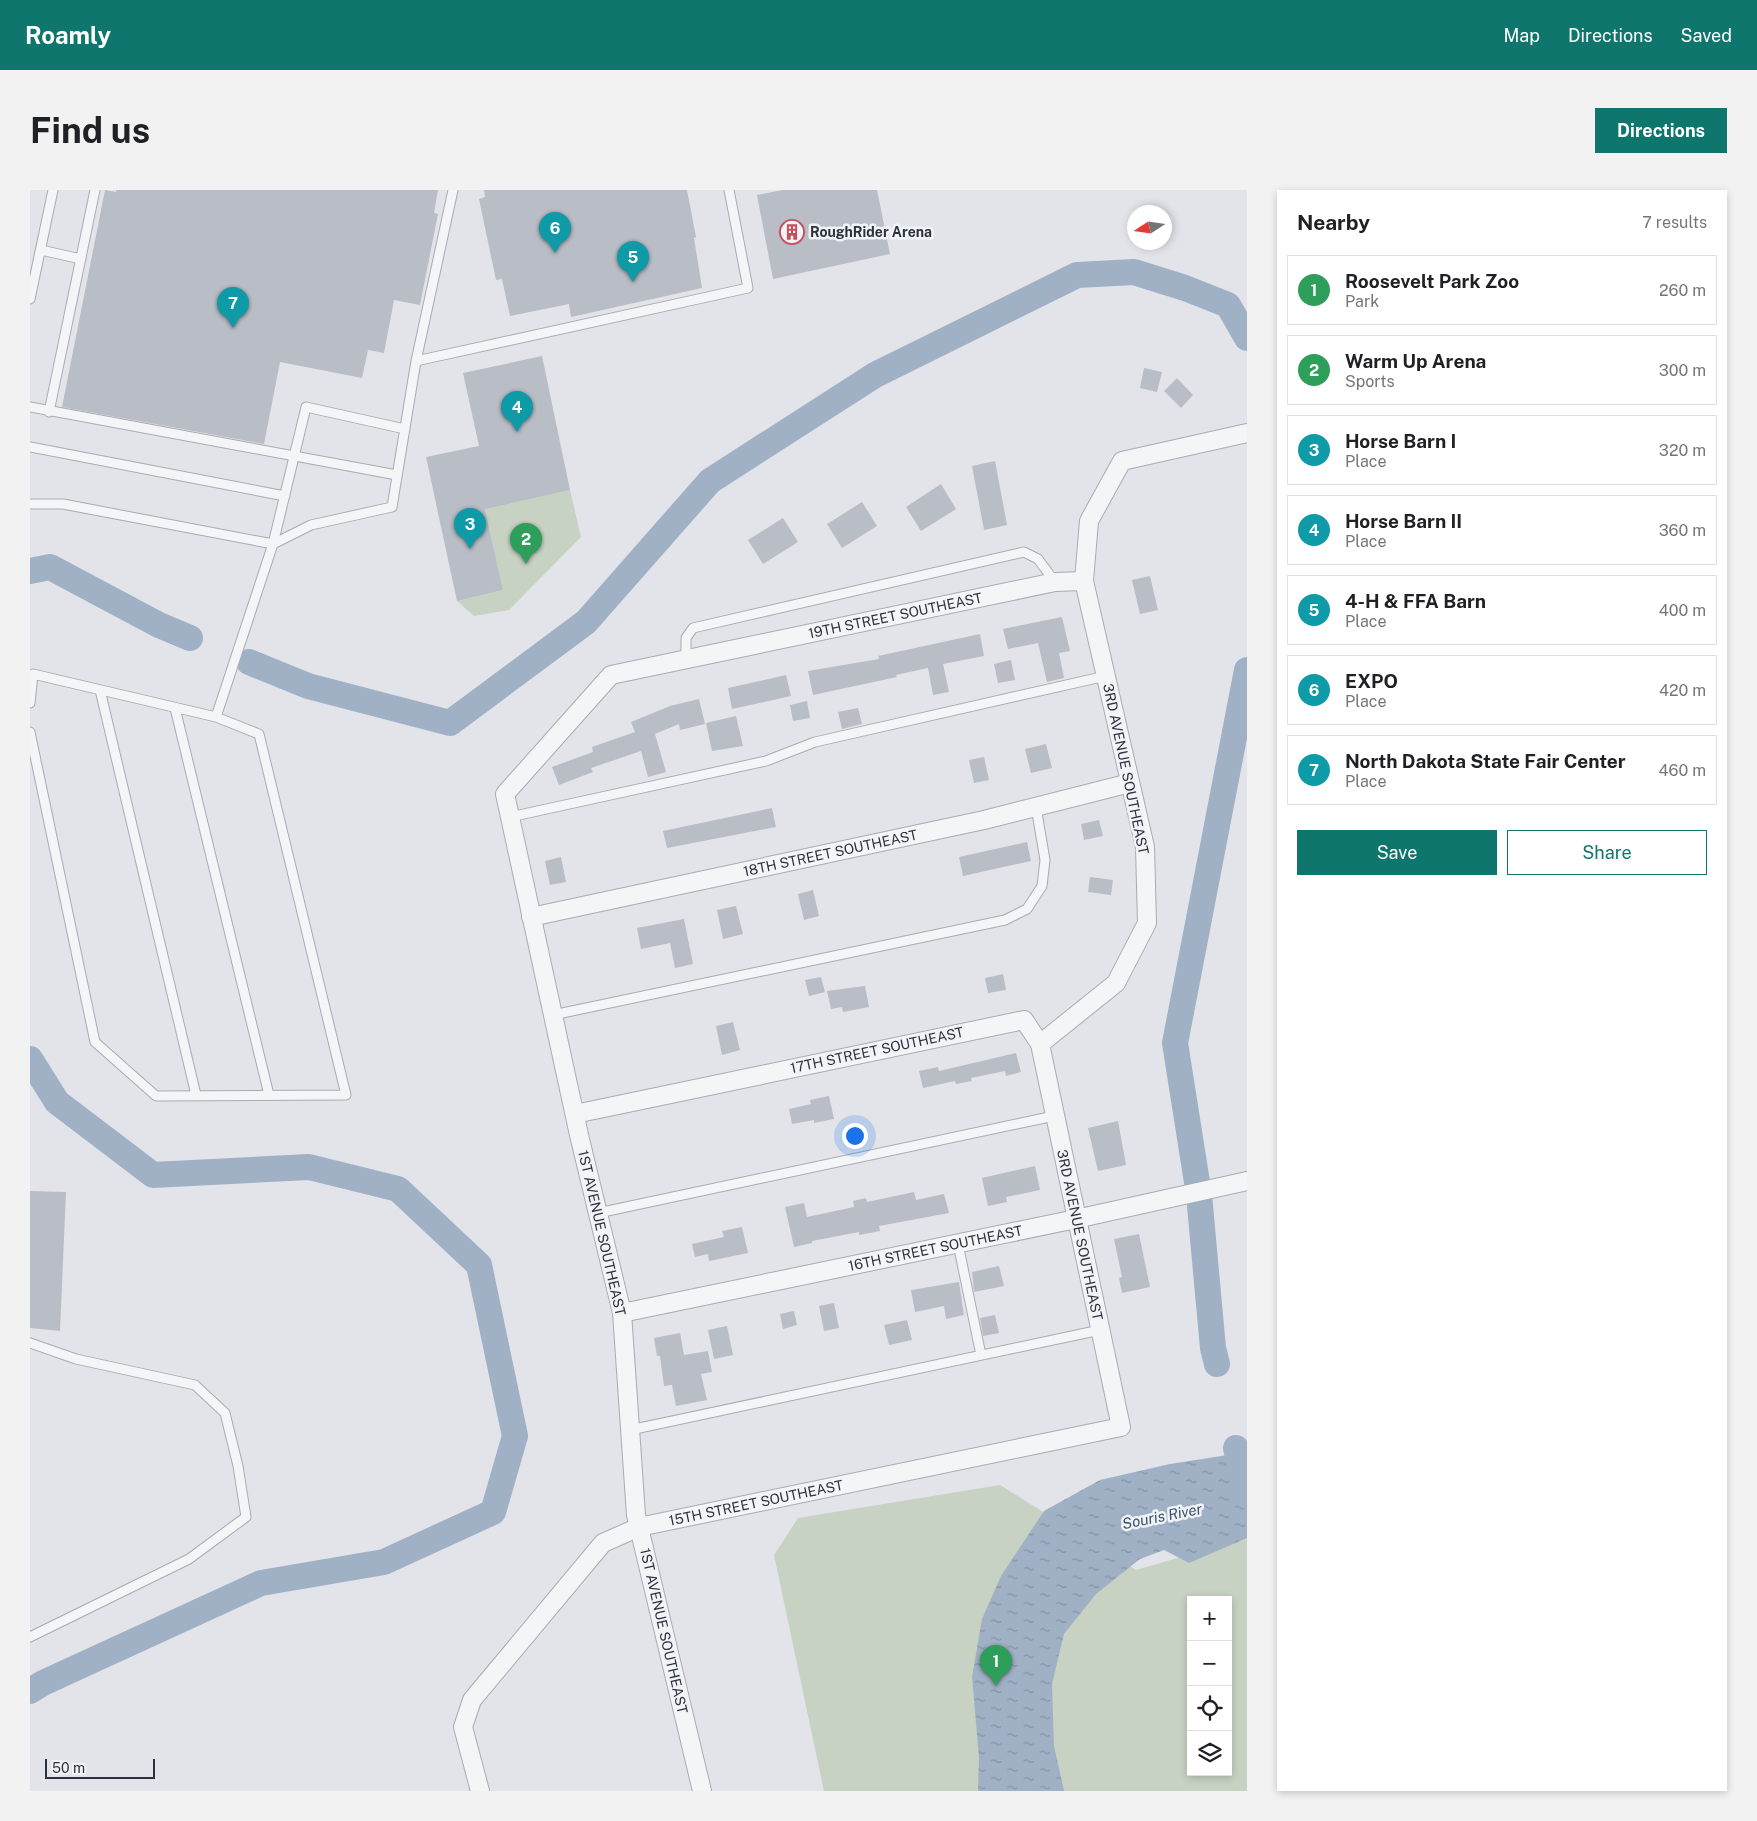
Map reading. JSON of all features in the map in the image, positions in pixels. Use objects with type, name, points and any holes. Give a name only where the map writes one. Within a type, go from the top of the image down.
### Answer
[{"type":"street","points":[[1084,581],[1089,521],[1122,462],[1240,435]]},
{"type":"street","name":"19TH STREET SOUTHEAST","points":[[505,794],[611,676],[1055,582],[1084,581]]},
{"type":"street","name":"3RD AVENUE SOUTHEAST","points":[[1084,581],[1145,847],[1147,923],[1116,983],[1040,1044],[1121,1427]]},
{"type":"street","name":"18TH STREET SOUTHEAST","points":[[531,917],[1036,807],[1130,783]]},
{"type":"street","name":"1ST AVENUE SOUTHEAST","points":[[505,794],[575,1114],[622,1313],[636,1515],[702,1791]]},
{"type":"street","name":"17TH STREET SOUTHEAST","points":[[575,1114],[1024,1020],[1040,1044]]},
{"type":"street","name":"16TH STREET SOUTHEAST","points":[[622,1313],[958,1244],[1242,1182]]},
{"type":"street","name":"15TH STREET SOUTHEAST","points":[[480,1791],[463,1726],[472,1700],[603,1543],[639,1527],[1121,1427]]},
{"type":"lane","points":[[30,299],[53,190]]},
{"type":"lane","points":[[49,412],[95,190]]},
{"type":"lane","points":[[30,504],[63,504],[273,544],[311,525],[392,507],[416,361],[453,190]]},
{"type":"lane","points":[[416,361],[748,288],[729,190]]},
{"type":"lane","points":[[40,250],[81,259]]},
{"type":"lane","points":[[30,407],[295,458],[397,475]]},
{"type":"lane","points":[[216,717],[273,544],[306,407],[405,429]]},
{"type":"lane","points":[[30,447],[286,496]]},
{"type":"lane","points":[[686,660],[686,638],[693,628],[1024,552],[1038,560],[1055,582]]},
{"type":"lane","points":[[30,703],[33,674],[216,717],[259,734],[346,1095],[156,1096],[95,1042],[30,732]]},
{"type":"lane","points":[[510,817],[766,761],[815,742],[1106,676]]},
{"type":"lane","points":[[100,690],[196,1095]]},
{"type":"lane","points":[[175,708],[269,1095]]},
{"type":"lane","points":[[553,1015],[1005,920],[1027,909],[1042,886],[1045,860],[1036,807]]},
{"type":"lane","points":[[598,1213],[1054,1116]]},
{"type":"lane","points":[[958,1244],[981,1355]]},
{"type":"lane","points":[[630,1430],[1100,1330]]},
{"type":"lane","points":[[30,1343],[76,1359],[196,1385],[225,1413],[238,1466],[246,1517],[189,1559],[30,1637]]},
{"type":"green space","points":[[570,490],[581,537],[509,610],[474,616],[457,601],[503,590],[485,508]]},
{"type":"green space","points":[[1000,1485],[1136,1570],[1247,1538],[1247,1791],[824,1791],[774,1555],[798,1518]]},
{"type":"water","name":"Souris River","points":[[1247,1452],[1247,1538],[1189,1563],[1164,1550],[1140,1559],[1096,1594],[1064,1634],[1052,1684],[1054,1746],[1064,1791],[978,1791],[979,1758],[972,1677],[982,1619],[1001,1576],[1044,1511],[1100,1480],[1170,1464]]},
{"type":"building","points":[[105,190],[116,192],[116,190],[438,190],[434,213],[438,214],[420,305],[394,300],[384,353],[368,350],[362,378],[280,362],[264,444],[62,407]]},
{"type":"building","points":[[484,190],[687,190],[696,237],[694,238],[702,288],[571,317],[569,304],[510,316],[502,279],[496,280],[479,199],[485,197]]},
{"type":"building","points":[[783,190],[877,190],[890,254],[773,279],[757,195]]},
{"type":"building","points":[[542,356],[570,490],[485,509],[503,590],[457,601],[426,457],[479,446],[463,373]]},
{"type":"building","points":[[1144,368],[1162,372],[1157,392],[1140,388]]},
{"type":"building","points":[[1177,378],[1193,395],[1181,408],[1164,391]]},
{"type":"building","points":[[995,461],[1007,525],[984,530],[972,466]]},
{"type":"building","points":[[941,484],[956,509],[921,531],[906,507]]},
{"type":"building","points":[[862,502],[877,526],[842,548],[827,524]]},
{"type":"building","points":[[783,518],[798,542],[763,564],[748,540]]},
{"type":"building","points":[[1150,576],[1158,610],[1140,614],[1132,580]]},
{"type":"building","points":[[1062,617],[1070,651],[1059,653],[1064,678],[1047,682],[1038,643],[1008,649],[1003,629]]},
{"type":"building","points":[[980,634],[984,656],[943,664],[949,692],[933,695],[928,668],[896,675],[897,677],[813,695],[808,671],[879,659],[878,656]]},
{"type":"building","points":[[1011,660],[1015,680],[998,683],[994,664]]},
{"type":"building","points":[[786,675],[791,696],[732,709],[728,688]]},
{"type":"building","points":[[699,699],[705,724],[680,730],[679,724],[655,734],[666,772],[648,777],[641,751],[591,768],[593,772],[559,785],[552,767],[593,752],[592,747],[635,732],[631,722],[670,706]]},
{"type":"building","points":[[807,701],[810,718],[793,721],[790,705]]},
{"type":"building","points":[[858,708],[862,724],[842,729],[838,712]]},
{"type":"building","points":[[736,716],[743,746],[712,751],[706,723]]},
{"type":"building","points":[[1046,744],[1052,768],[1031,773],[1025,749]]},
{"type":"building","points":[[984,757],[989,780],[974,783],[969,760]]},
{"type":"building","points":[[772,808],[776,827],[667,848],[663,831]]},
{"type":"building","points":[[1099,820],[1103,836],[1084,840],[1081,824]]},
{"type":"building","points":[[1027,842],[1031,861],[963,876],[959,857]]},
{"type":"building","points":[[561,857],[566,882],[550,885],[545,861]]},
{"type":"building","points":[[1090,877],[1113,880],[1111,895],[1088,892]]},
{"type":"building","points":[[813,890],[819,916],[804,920],[798,894]]},
{"type":"building","points":[[736,906],[743,934],[723,939],[717,910]]},
{"type":"building","points":[[684,919],[693,964],[675,968],[670,943],[641,949],[637,928]]},
{"type":"building","points":[[1003,974],[1006,990],[988,993],[985,978]]},
{"type":"building","points":[[821,977],[825,992],[809,996],[805,980]]},
{"type":"building","points":[[865,986],[869,1007],[843,1012],[842,1007],[831,1009],[827,991]]},
{"type":"building","points":[[733,1022],[740,1050],[722,1055],[716,1026]]},
{"type":"building","points":[[1016,1053],[1021,1072],[1006,1076],[1005,1071],[971,1078],[972,1081],[956,1084],[955,1081],[923,1088],[919,1071],[938,1067],[939,1071]]},
{"type":"building","points":[[829,1096],[834,1119],[814,1123],[814,1120],[792,1124],[789,1109],[811,1104],[810,1100]]},
{"type":"building","points":[[1118,1121],[1126,1165],[1098,1171],[1088,1128]]},
{"type":"building","points":[[1035,1166],[1040,1190],[1006,1197],[1007,1202],[988,1206],[982,1178]]},
{"type":"building","points":[[30,1191],[66,1192],[60,1331],[30,1328]]},
{"type":"building","points":[[914,1192],[916,1200],[944,1194],[949,1213],[879,1226],[880,1231],[859,1235],[859,1232],[812,1241],[812,1243],[794,1247],[785,1207],[804,1203],[807,1217],[854,1207],[853,1201],[866,1198],[867,1202]]},
{"type":"building","points":[[742,1227],[748,1253],[709,1261],[708,1254],[695,1257],[692,1244],[724,1237],[722,1231]]},
{"type":"building","points":[[1139,1234],[1150,1287],[1122,1293],[1119,1278],[1122,1277],[1114,1239]]},
{"type":"building","points":[[999,1266],[1004,1286],[974,1292],[972,1272]]},
{"type":"building","points":[[959,1282],[964,1315],[946,1319],[944,1306],[915,1312],[911,1290]]},
{"type":"building","points":[[834,1303],[839,1328],[824,1331],[819,1306]]},
{"type":"building","points":[[794,1311],[797,1325],[783,1329],[780,1314]]},
{"type":"building","points":[[995,1315],[999,1333],[983,1336],[980,1318]]},
{"type":"building","points":[[907,1320],[912,1340],[889,1345],[884,1325]]},
{"type":"building","points":[[727,1326],[733,1355],[714,1359],[708,1330]]},
{"type":"building","points":[[680,1333],[684,1355],[708,1351],[712,1372],[701,1374],[707,1400],[676,1406],[672,1385],[664,1386],[660,1356],[657,1356],[654,1338]]},
{"type":"waterway","points":[[249,662],[308,686],[450,723],[586,622],[710,481],[875,375],[1077,275],[1134,272],[1185,288],[1228,305],[1247,338]]},
{"type":"waterway","points":[[30,571],[50,567],[159,625],[190,638]]},
{"type":"waterway","points":[[1217,1364],[1213,1348],[1199,1195],[1175,1043],[1247,670]]},
{"type":"waterway","points":[[30,1059],[57,1102],[153,1175],[309,1167],[398,1189],[479,1265],[515,1436],[493,1512],[384,1562],[261,1583],[43,1683],[30,1691]]},
{"type":"waterway","points":[[1236,1448],[1247,1496]]},
{"type":"place","name":"RoughRider Arena","points":[[792,232]]},
{"type":"place","name":"EXPO","points":[[555,253]]},
{"type":"place","name":"4-H & FFA Barn","points":[[633,282]]},
{"type":"place","name":"North Dakota State Fair Center","points":[[233,328]]},
{"type":"place","name":"Horse Barn II","points":[[517,432]]},
{"type":"place","name":"Horse Barn I","points":[[470,549]]},
{"type":"place","name":"Warm Up Arena","points":[[526,564]]},
{"type":"place","name":"Roosevelt Park Zoo","points":[[996,1686]]}]
